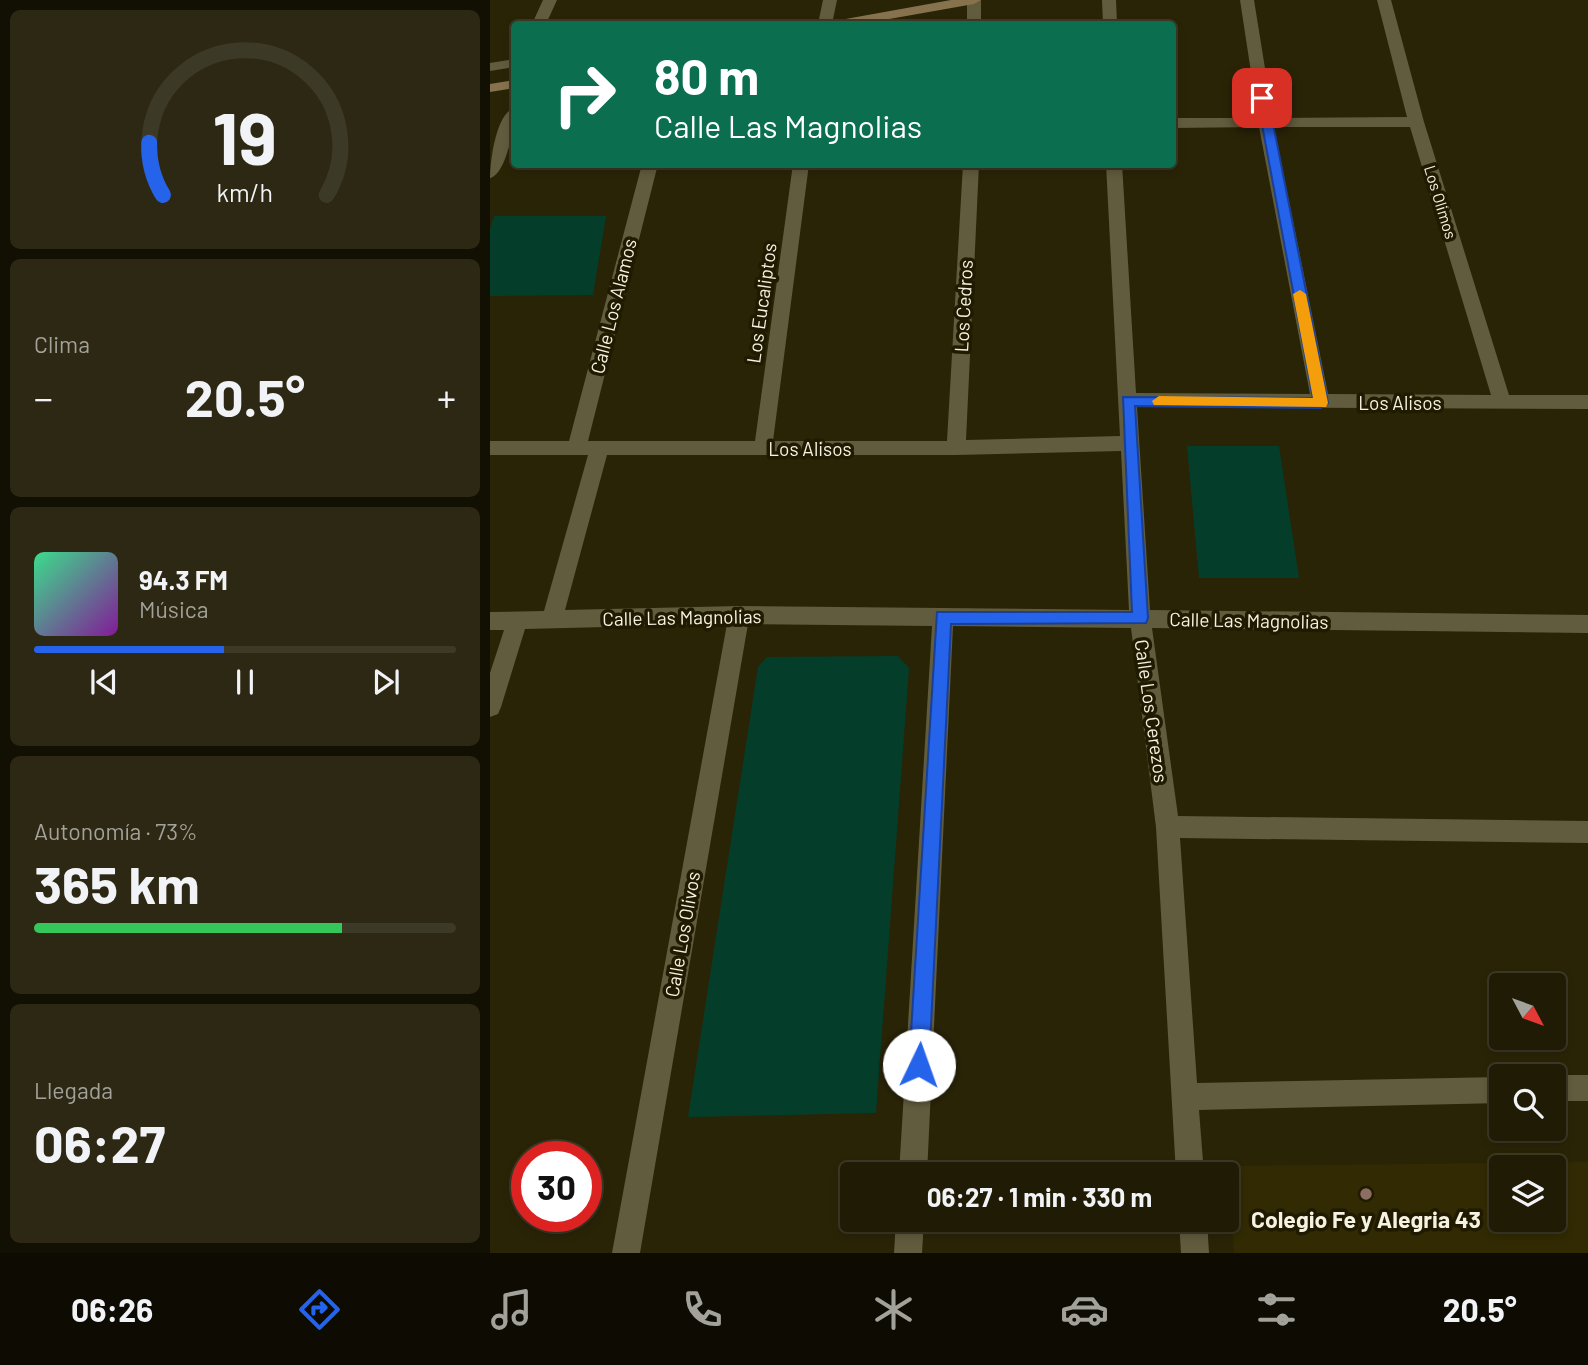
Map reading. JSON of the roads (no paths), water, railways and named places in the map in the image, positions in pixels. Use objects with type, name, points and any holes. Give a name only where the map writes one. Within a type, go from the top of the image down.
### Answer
[{"type":"street","points":[[540,21],[550,0]]},
{"type":"street","points":[[826,21],[830,0]]},
{"type":"street","points":[[857,21],[974,0],[974,21]]},
{"type":"street","points":[[1109,0],[1110,21]]},
{"type":"street","points":[[1247,0],[1266,123],[1321,403]]},
{"type":"street","name":"Los Olimos","points":[[1384,0],[1416,122],[1503,402]]},
{"type":"street","points":[[490,67],[511,64]]},
{"type":"street","points":[[490,88],[511,84]]},
{"type":"street","points":[[490,173],[511,120]]},
{"type":"street","points":[[1176,123],[1416,122]]},
{"type":"street","name":"Calle Los Alamos","points":[[576,448],[649,168]]},
{"type":"street","name":"Los Eucaliptos","points":[[763,448],[800,168]]},
{"type":"street","name":"Los Cedros","points":[[956,448],[971,168]]},
{"type":"street","name":"Calle Los Cerezos","points":[[1114,168],[1140,618],[1168,827],[1189,1162]]},
{"type":"street","name":"Los Alisos","points":[[1128,400],[1321,403],[1588,402]]},
{"type":"street","name":"Los Alisos","points":[[490,448],[956,448],[1130,443]]},
{"type":"street","points":[[552,620],[600,448]]},
{"type":"street","name":"Calle Las Magnolias","points":[[490,621],[739,615],[1588,624]]},
{"type":"street","name":"Calle Los Olivos","points":[[626,1253],[739,615]]},
{"type":"street","points":[[914,1162],[943,617]]},
{"type":"street","points":[[490,707],[517,621]]},
{"type":"street","points":[[1168,827],[1588,832]]},
{"type":"street","points":[[1566,1088],[1588,1087]]},
{"type":"street","points":[[1185,1097],[1489,1090]]},
{"type":"street","points":[[908,1253],[909,1232]]},
{"type":"street","points":[[1194,1232],[1195,1253]]},
{"type":"place","name":"Colegio Fe y Alegria 43","points":[[1366,1194]]}]
